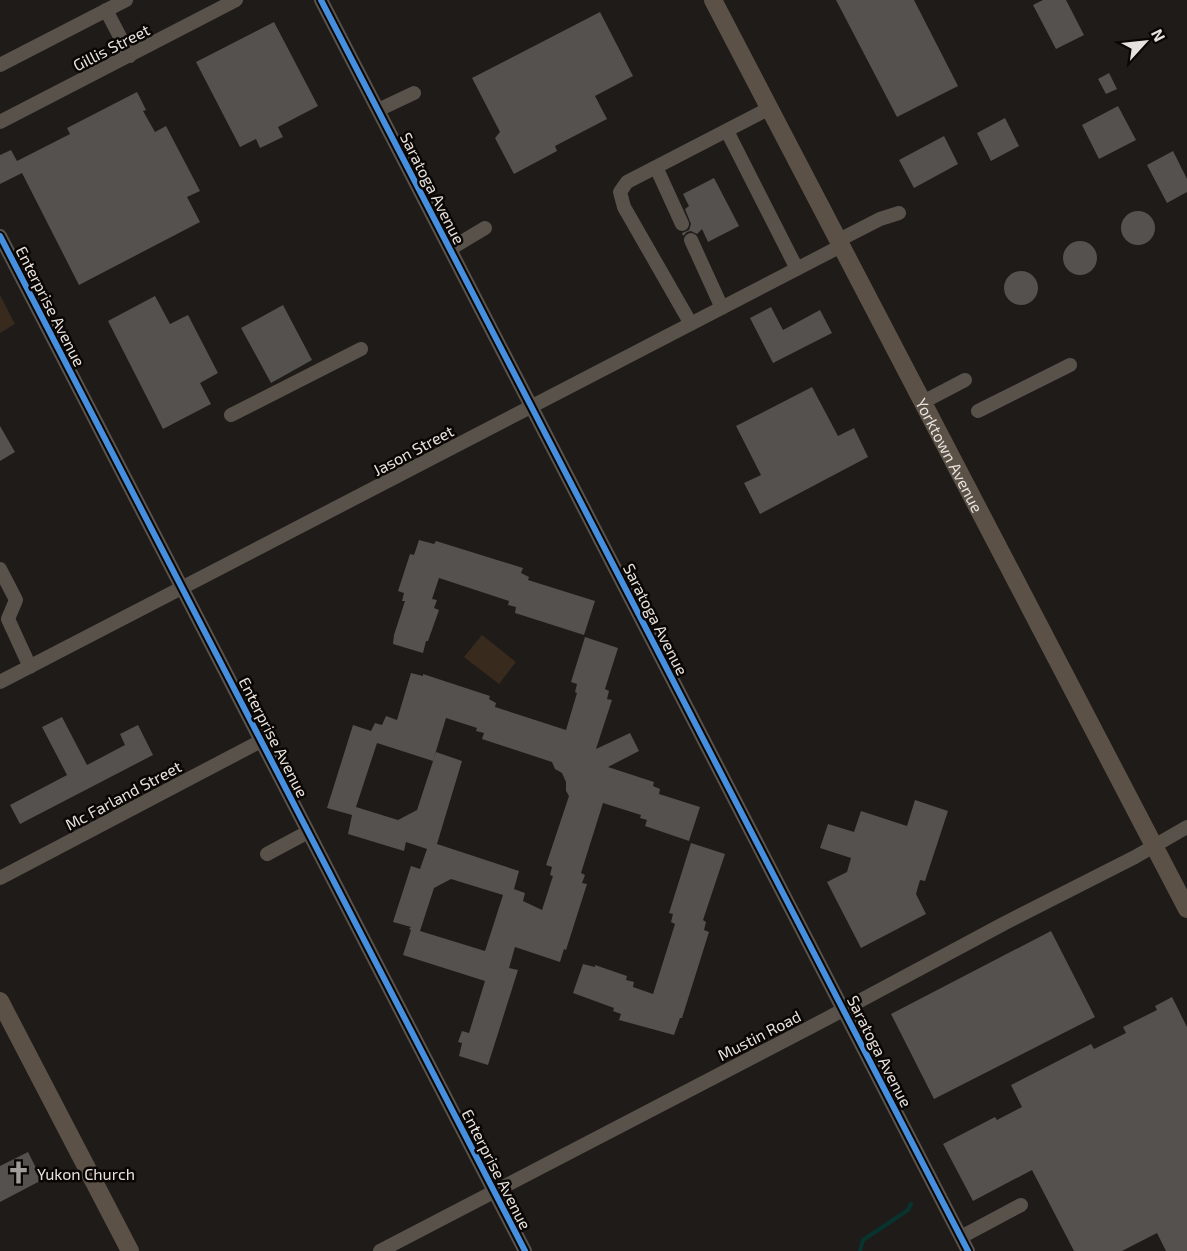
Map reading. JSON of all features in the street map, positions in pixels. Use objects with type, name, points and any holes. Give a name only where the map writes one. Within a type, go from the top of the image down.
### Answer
[{"type":"main road","name":"Yorktown Avenue","points":[[713,0],[1187,909]]},
{"type":"main road","points":[[0,1001],[130,1251]]},
{"type":"street","points":[[0,65],[126,0]]},
{"type":"street","name":"Gillis Street","points":[[0,122],[236,0]]},
{"type":"street","name":"Saratoga Avenue","points":[[321,0],[968,1251]]},
{"type":"street","points":[[106,10],[130,56]]},
{"type":"street","points":[[378,110],[414,93]]},
{"type":"street","points":[[691,324],[624,207],[620,192],[627,182],[770,108]]},
{"type":"street","points":[[727,131],[797,268]]},
{"type":"street","points":[[656,167],[682,224]]},
{"type":"street","name":"Jason Street","points":[[0,682],[722,308],[797,268],[880,219],[899,213]]},
{"type":"street","points":[[450,249],[485,228]]},
{"type":"street","name":"Enterprise Avenue","points":[[0,236],[525,1251]]},
{"type":"street","points":[[691,240],[722,308]]},
{"type":"street","points":[[231,415],[361,349]]},
{"type":"street","points":[[978,411],[1070,365]]},
{"type":"street","points":[[923,402],[965,380]]},
{"type":"street","points":[[0,569],[16,600],[8,619],[30,667]]},
{"type":"street","name":"Mc Farland Street","points":[[0,878],[261,741]]},
{"type":"street","name":"Mustin Road","points":[[380,1251],[1135,857],[1187,827]]},
{"type":"street","points":[[267,854],[308,832]]},
{"type":"street","points":[[961,1238],[1021,1205]]},
{"type":"shaded area","points":[[0,295],[15,324],[0,333]]},
{"type":"shaded area","points":[[482,635],[516,662],[499,684],[464,657]]},
{"type":"building","points":[[836,0],[914,0],[958,86],[897,117]]},
{"type":"building","points":[[1043,0],[1066,0],[1084,35],[1056,49],[1033,5]]},
{"type":"building","points":[[600,12],[633,76],[595,96],[607,119],[555,146],[557,151],[514,174],[495,138],[500,132],[472,78]]},
{"type":"building","points":[[274,22],[318,106],[278,127],[283,137],[260,148],[256,139],[240,147],[196,62]]},
{"type":"building","points":[[1109,73],[1117,89],[1106,94],[1098,79]]},
{"type":"building","points":[[137,92],[146,110],[143,111],[155,132],[166,126],[200,191],[187,197],[200,222],[79,285],[22,173],[0,184],[0,155],[11,150],[17,161],[70,134],[67,128]]},
{"type":"building","points":[[1118,106],[1136,140],[1099,159],[1082,125]]},
{"type":"building","points":[[1005,118],[1019,146],[991,161],[977,133]]},
{"type":"building","points":[[944,136],[958,164],[914,188],[899,160]]},
{"type":"building","points":[[1173,151],[1187,179],[1187,192],[1167,203],[1147,165]]},
{"type":"building","points":[[714,178],[739,226],[708,242],[702,229],[697,234],[691,231],[683,236],[682,233],[689,230],[691,224],[685,209],[689,206],[683,194]]},
{"type":"building","points":[[1138,211],[1150,216],[1155,228],[1150,240],[1138,245],[1126,240],[1121,228],[1126,216]]},
{"type":"building","points":[[1080,241],[1092,246],[1097,258],[1092,270],[1080,275],[1068,270],[1063,258],[1068,246]]},
{"type":"building","points":[[1021,271],[1033,276],[1038,288],[1033,300],[1021,305],[1009,300],[1004,288],[1009,276]]},
{"type":"building","points":[[155,296],[170,324],[188,315],[218,373],[200,383],[211,404],[163,429],[108,321]]},
{"type":"building","points":[[283,305],[312,360],[271,383],[241,328]]},
{"type":"building","points":[[771,307],[783,330],[820,310],[832,333],[773,363],[750,318]]},
{"type":"building","points":[[812,387],[838,436],[854,428],[868,457],[760,514],[744,483],[761,475],[736,426]]},
{"type":"building","points":[[0,426],[15,452],[0,461]]},
{"type":"building","points":[[419,540],[434,544],[436,541],[523,568],[521,573],[529,577],[528,580],[595,601],[584,635],[515,613],[516,607],[508,605],[509,601],[439,578],[432,599],[437,600],[434,608],[439,610],[423,653],[393,644],[405,601],[402,601],[404,593],[398,591],[410,554],[414,555]]},
{"type":"building","points":[[585,637],[618,648],[605,689],[609,691],[607,699],[612,700],[596,749],[630,733],[639,751],[608,767],[654,782],[653,786],[660,789],[659,794],[700,807],[689,841],[645,826],[647,820],[640,818],[641,815],[603,803],[581,873],[585,875],[582,883],[587,884],[566,950],[564,949],[560,962],[515,947],[509,968],[518,970],[488,1065],[459,1056],[462,1043],[458,1042],[462,1031],[469,1033],[485,981],[403,955],[411,927],[393,922],[411,866],[420,869],[427,849],[406,842],[404,851],[348,834],[352,815],[327,808],[353,725],[371,731],[375,723],[382,725],[386,716],[397,720],[411,673],[423,676],[423,674],[490,696],[489,699],[496,703],[495,707],[566,730],[577,693],[575,692],[577,684],[571,682]],"holes":[[[446,718],[477,728],[476,731],[484,733],[482,739],[552,762],[555,769],[562,773],[569,796],[546,865],[552,867],[550,875],[553,876],[542,910],[523,901],[525,893],[514,889],[519,871],[437,844],[462,761],[436,752],[417,810],[398,820],[356,807],[377,743],[433,761]],[[451,879],[503,895],[485,951],[420,931],[434,888]]]},
{"type":"building","points":[[62,717],[87,765],[125,745],[120,734],[138,725],[153,755],[20,824],[10,805],[67,775],[42,727]]},
{"type":"building","points":[[915,800],[948,811],[925,881],[920,880],[916,894],[926,914],[861,948],[827,882],[847,872],[851,858],[820,848],[828,824],[854,832],[861,811],[907,826]]},
{"type":"building","points":[[691,843],[725,854],[703,920],[706,922],[704,930],[709,932],[682,1018],[680,1018],[674,1035],[619,1020],[621,1014],[613,1011],[614,1008],[573,993],[583,964],[595,967],[595,965],[627,976],[626,980],[634,982],[633,987],[653,994],[675,924],[671,922],[673,914],[669,913]]},
{"type":"building","points":[[1051,931],[1095,1017],[934,1099],[891,1014]]},
{"type":"building","points":[[1172,997],[1187,1027],[1187,1251],[1166,1251],[1157,1233],[1122,1251],[1074,1251],[1032,1170],[973,1201],[943,1144],[995,1117],[997,1120],[1022,1107],[1011,1085],[1091,1044],[1094,1049],[1126,1033],[1123,1027],[1157,1010],[1155,1006]]},
{"type":"building","name":"Yukon Church","points":[[28,1152],[42,1180],[0,1202],[0,1166]]},
{"type":"waterway","points":[[860,1251],[863,1240],[908,1210],[911,1204]]},
{"type":"cycle path","points":[[321,0],[968,1251]]},
{"type":"cycle path","points":[[0,236],[525,1251]]},
{"type":"place","name":"Yukon Church","points":[[19,1173]]}]
